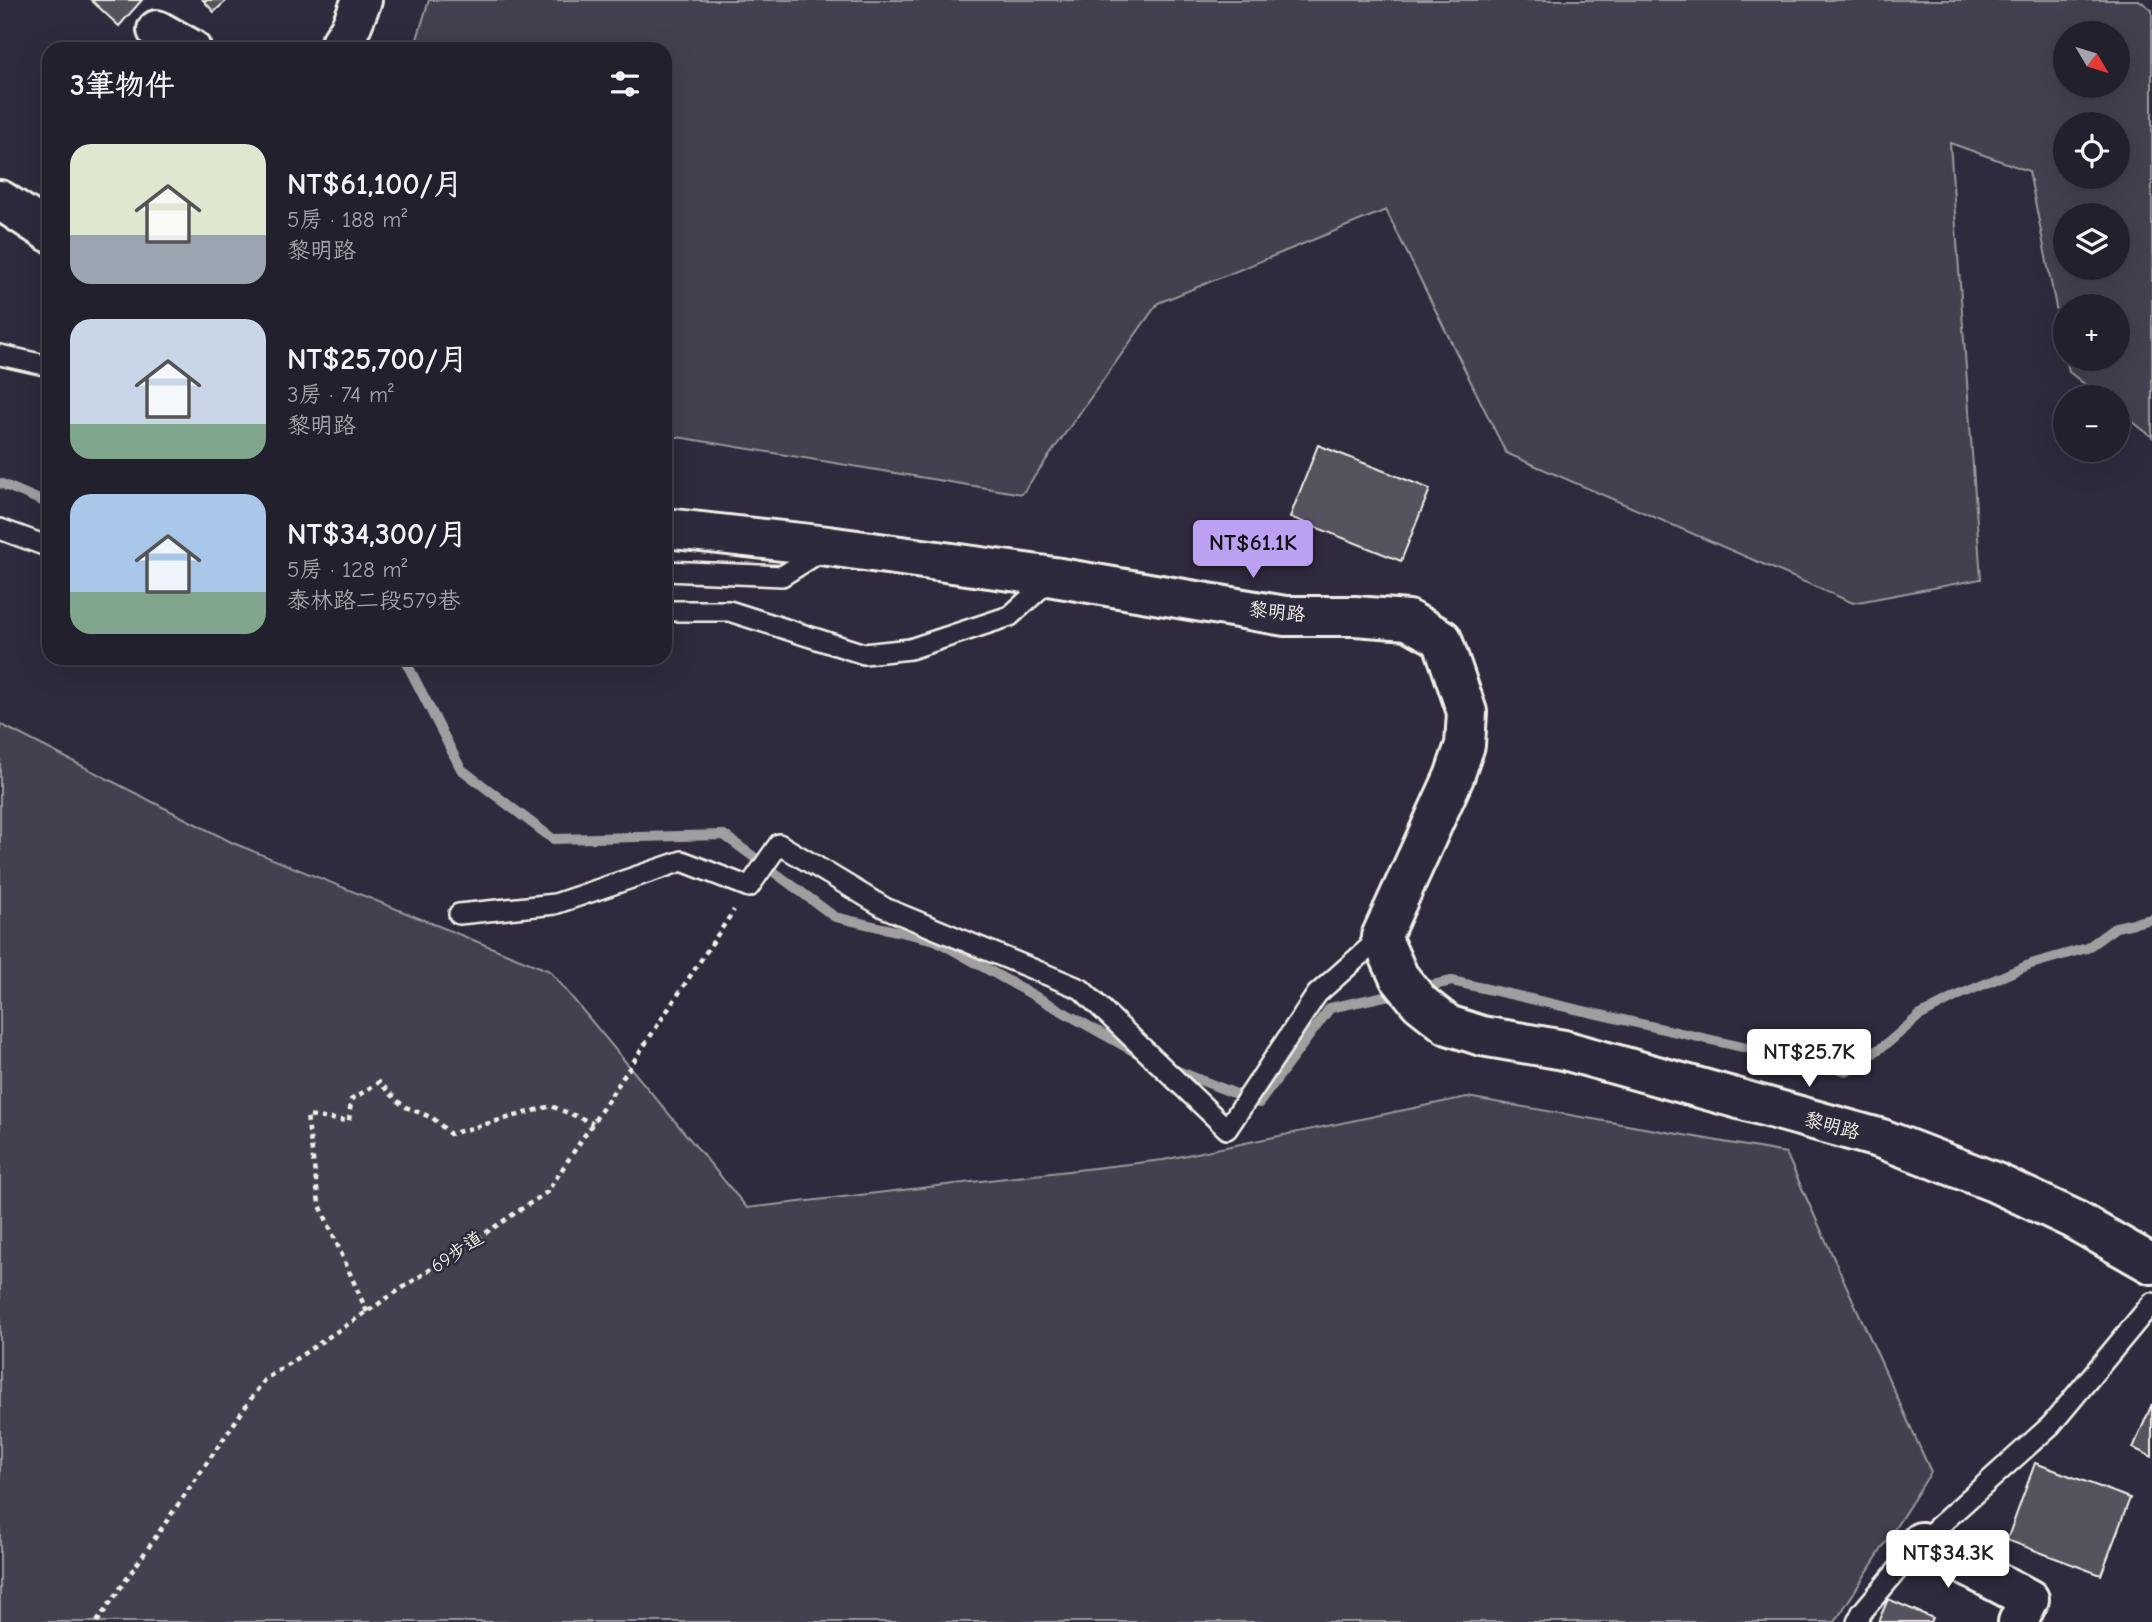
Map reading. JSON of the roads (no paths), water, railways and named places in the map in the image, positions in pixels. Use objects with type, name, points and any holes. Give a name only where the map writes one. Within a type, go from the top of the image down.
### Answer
[{"type":"street","points":[[341,42],[362,0]]},
{"type":"street","points":[[157,30],[178,42]]},
{"type":"street","points":[[0,200],[42,227]]},
{"type":"street","name":"黎明路","points":[[672,529],[828,546],[1054,577],[1285,616],[1355,616],[1408,620],[1442,639],[1467,712],[1465,745],[1454,777],[1381,937],[1410,990],[1448,1025],[1482,1036],[1564,1050],[1882,1139],[1994,1181],[2071,1219],[2152,1264]]},
{"type":"street","points":[[1921,1542],[2029,1599],[2018,1622]]},
{"type":"lane","points":[[0,355],[42,364]]},
{"type":"lane","points":[[0,529],[42,544]]},
{"type":"lane","points":[[672,571],[782,576],[828,546]]},
{"type":"lane","points":[[672,611],[729,611],[864,654],[910,649],[1010,616],[1054,577]]},
{"type":"lane","points":[[459,914],[555,904],[682,861],[749,887],[779,844],[885,908],[1081,989],[1227,1129],[1317,994],[1381,937]]},
{"type":"lane","points":[[1857,1622],[1862,1612],[1921,1542],[2051,1425],[2152,1303]]},
{"type":"waterway","points":[[0,483],[42,501]]},
{"type":"waterway","points":[[408,665],[461,769],[553,839],[724,835],[835,917],[935,940],[1142,1056]]},
{"type":"waterway","points":[[1418,988],[1452,981],[1848,1071],[1889,1042],[1919,1016],[1957,996],[2031,964],[2087,948],[2116,927],[2152,919]]},
{"type":"waterway","points":[[1170,1068],[1259,1103],[1330,1008],[1403,992]]}]
